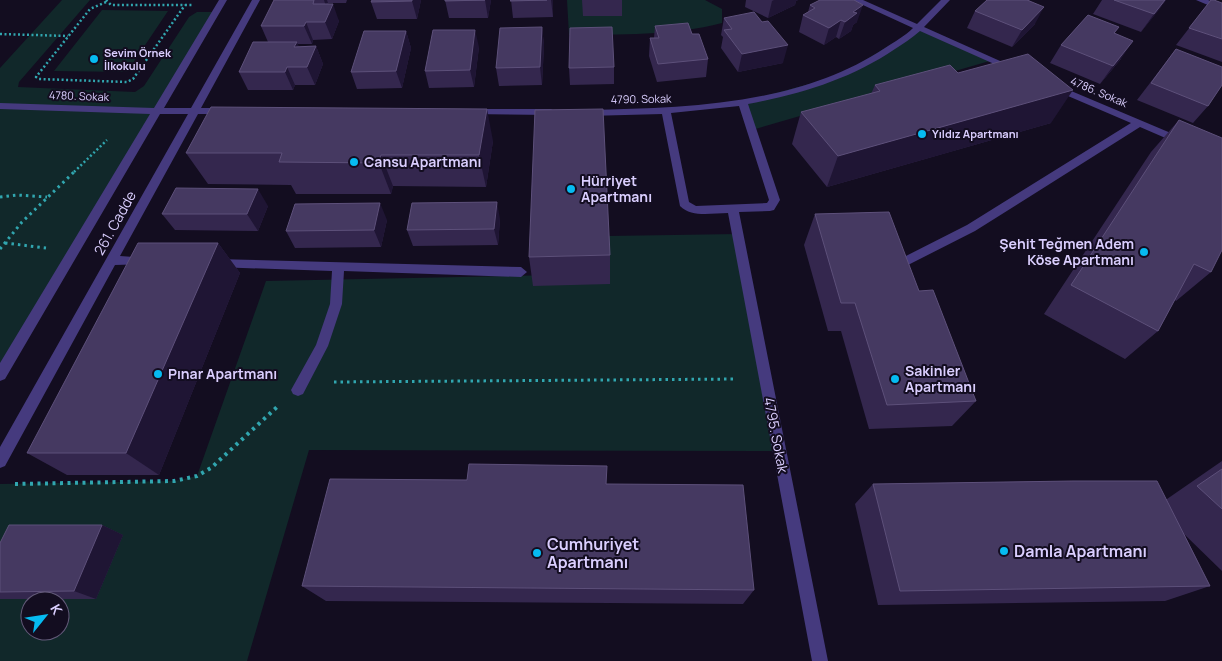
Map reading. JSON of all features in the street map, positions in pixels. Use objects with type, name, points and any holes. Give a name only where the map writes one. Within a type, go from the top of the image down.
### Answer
[{"type":"street","name":"261. Cadde","points":[[0,461],[256,0]]},
{"type":"street","points":[[856,0],[1019,71]]},
{"type":"street","name":"4790. Sokak","points":[[464,112],[666,112],[743,102],[786,93],[839,76],[892,48],[918,28],[946,0]]},
{"type":"street","points":[[1200,0],[1222,8]]},
{"type":"street","name":"261. Cadde","points":[[0,375],[222,2]]},
{"type":"street","name":"4786. Sokak","points":[[1045,83],[1187,144]]},
{"type":"street","points":[[666,112],[684,202],[688,207],[695,210],[770,207],[775,200],[743,102]]},
{"type":"street","name":"4780. Sokak","points":[[0,106],[157,111]]},
{"type":"street","points":[[157,111],[234,111]]},
{"type":"street","points":[[904,262],[971,228],[1139,123]]},
{"type":"street","name":"4795. Sokak","points":[[733,209],[820,661]]},
{"type":"street","points":[[111,260],[160,262]]},
{"type":"street","points":[[200,263],[521,272]]},
{"type":"street","points":[[298,390],[322,346],[336,304],[338,267]]},
{"type":"path","points":[[185,5],[136,76],[127,82],[39,79],[36,77],[90,9],[106,1],[111,5],[185,5],[222,2]]},
{"type":"path","points":[[0,34],[68,36]]},
{"type":"path","points":[[0,249],[22,222],[138,110]]},
{"type":"path","points":[[0,197],[16,195],[47,198]]},
{"type":"path","points":[[4,243],[74,248]]},
{"type":"path","points":[[10,484],[174,480],[196,476],[224,459],[289,396],[310,385],[334,382],[766,379]]},
{"type":"green space","points":[[62,0],[90,0],[19,82],[18,87],[135,92],[144,86],[189,17],[197,12],[217,12],[0,375],[0,68]]},
{"type":"green space","points":[[567,0],[705,0],[722,9],[722,23],[666,32],[569,35]]},
{"type":"green space","points":[[102,10],[168,11],[127,72],[54,71]]},
{"type":"green space","points":[[918,28],[993,60],[752,130],[743,102],[839,76]]},
{"type":"green space","points":[[738,234],[779,451],[309,450],[247,661],[0,661],[0,484],[174,481],[197,476],[266,281],[609,274],[608,236]]},
{"type":"building","points":[[274,0],[314,0],[313,4],[333,4],[325,22],[306,22],[304,26],[261,26]]},
{"type":"building","points":[[372,0],[412,0],[412,1],[371,2]]},
{"type":"building","points":[[445,0],[485,0],[445,1]]},
{"type":"building","points":[[511,0],[547,0],[510,1]]},
{"type":"building","points":[[820,0],[854,0],[863,5],[853,12],[857,13],[845,22],[841,20],[829,28],[803,15],[815,8],[810,5]]},
{"type":"building","points":[[987,0],[1027,0],[1044,7],[1022,30],[975,11]]},
{"type":"building","points":[[1114,0],[1165,0],[1154,14]]},
{"type":"building","points":[[1211,0],[1222,3],[1222,39],[1189,28]]},
{"type":"building","points":[[754,12],[762,22],[768,21],[788,45],[742,54],[724,30],[732,29],[724,18]]},
{"type":"building","points":[[1088,15],[1119,27],[1114,33],[1133,41],[1113,66],[1061,45]]},
{"type":"building","points":[[688,23],[692,34],[699,34],[708,59],[658,64],[650,38],[659,38],[655,26]]},
{"type":"building","points":[[542,27],[540,67],[496,68],[500,28]]},
{"type":"building","points":[[612,27],[614,67],[569,68],[570,28]]},
{"type":"building","points":[[433,30],[475,30],[470,70],[425,71]]},
{"type":"building","points":[[364,31],[406,31],[396,71],[351,72]]},
{"type":"building","points":[[253,42],[297,42],[294,47],[316,46],[307,67],[287,67],[285,72],[239,72]]},
{"type":"building","points":[[1176,49],[1222,67],[1222,85],[1208,106],[1151,83]]},
{"type":"building","points":[[1028,54],[1073,90],[838,156],[801,112],[880,91],[875,85],[950,65],[958,73]]},
{"type":"building","points":[[211,107],[487,109],[479,155],[381,155],[379,163],[279,162],[282,153],[186,153]]},
{"type":"building","name":"Hürriyet Apartmanı","points":[[603,109],[610,255],[529,257],[535,110]]},
{"type":"building","name":"Şehit Teğmen Adem Köse Apartmanı","points":[[1179,120],[1222,138],[1222,250],[1211,272],[1194,264],[1158,331],[1071,285]]},
{"type":"building","points":[[176,188],[258,189],[247,214],[162,214]]},
{"type":"building","points":[[497,202],[494,229],[407,230],[412,203]]},
{"type":"building","points":[[380,203],[374,230],[286,231],[295,204]]},
{"type":"building","points":[[889,212],[919,291],[933,290],[976,401],[887,405],[855,303],[841,303],[815,214]]},
{"type":"building","points":[[138,243],[218,243],[126,453],[27,453]]},
{"type":"building","name":"Cumhuriyet Apartmanı","points":[[469,464],[607,466],[606,484],[743,485],[754,590],[302,586],[330,479],[467,480]]},
{"type":"building","points":[[1222,469],[1222,509],[1197,486]]},
{"type":"building","name":"Damla Apartmanı","points":[[1157,481],[1210,586],[900,591],[873,484]]},
{"type":"building","points":[[9,525],[102,525],[74,591],[0,592],[0,543]]},
{"type":"place","name":"Sevim Örnek İlkokulu","points":[[94,59]]},
{"type":"place","name":"Yıldız Apartmanı","points":[[922,134]]},
{"type":"place","name":"Cansu Apartmanı","points":[[354,162]]},
{"type":"place","name":"Hürriyet Apartmanı","points":[[571,189]]},
{"type":"place","name":"Şehit Teğmen Adem Köse Apartmanı","points":[[1144,252]]},
{"type":"place","name":"Pınar Apartmanı","points":[[158,374]]},
{"type":"place","name":"Sakinler Apartmanı","points":[[895,379]]},
{"type":"place","name":"Damla Apartmanı","points":[[1004,551]]},
{"type":"place","name":"Cumhuriyet Apartmanı","points":[[537,553]]}]
